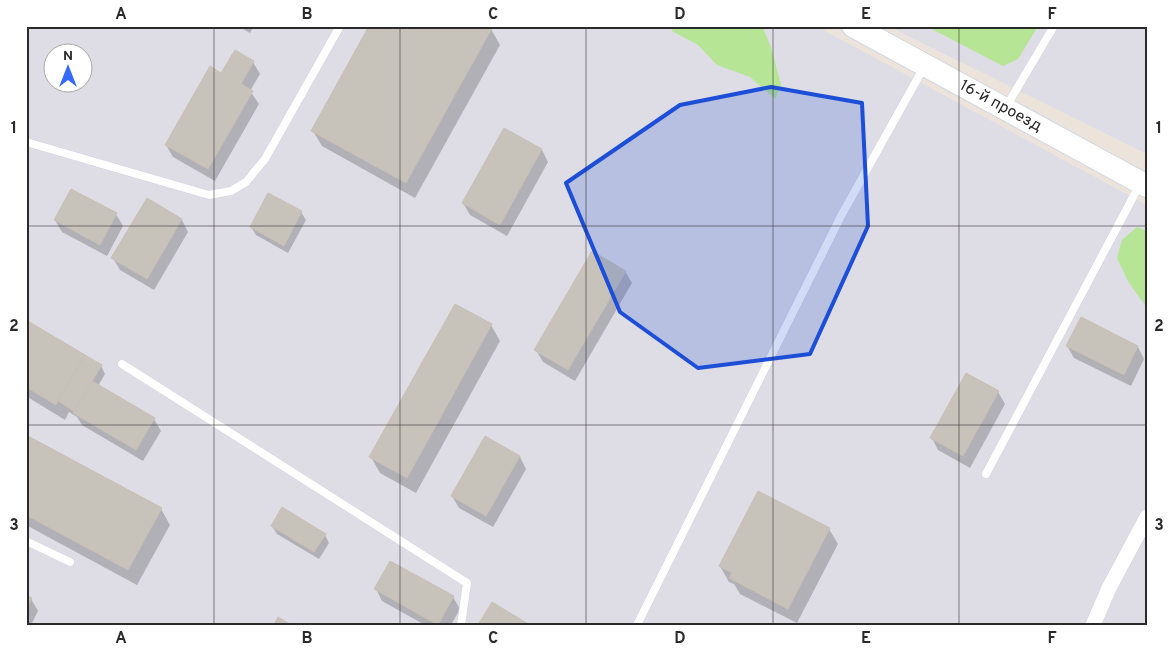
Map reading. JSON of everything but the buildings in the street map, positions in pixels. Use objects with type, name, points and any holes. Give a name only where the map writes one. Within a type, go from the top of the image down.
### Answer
[{"type":"street","name":"16-й проезд","points":[[853,26],[1144,184]]},
{"type":"street","points":[[1093,625],[1147,517]]},
{"type":"lane","points":[[26,142],[209,195],[231,191],[246,182],[265,159],[340,26]]},
{"type":"lane","points":[[1005,109],[1054,26]]},
{"type":"lane","points":[[638,625],[841,216],[924,65]]},
{"type":"lane","points":[[986,474],[1144,184]]},
{"type":"lane","points":[[122,364],[467,582],[461,625]]},
{"type":"lane","points":[[26,541],[70,562]]},
{"type":"highlighted area","points":[[771,87],[862,103],[868,226],[810,354],[698,368],[620,312],[566,183],[680,105]]},
{"type":"shaded area","points":[[26,26],[816,26],[1147,205],[1147,625],[26,625]]},
{"type":"shaded area","points":[[889,26],[1147,26],[1147,154],[904,34]]},
{"type":"green space","points":[[672,26],[762,26],[771,47],[781,85],[775,99],[750,77],[717,65],[698,45],[672,31]]},
{"type":"green space","points":[[926,26],[1038,26],[1018,59],[1003,66]]},
{"type":"green space","points":[[1137,227],[1147,231],[1147,308],[1129,283],[1117,258],[1122,240]]}]
